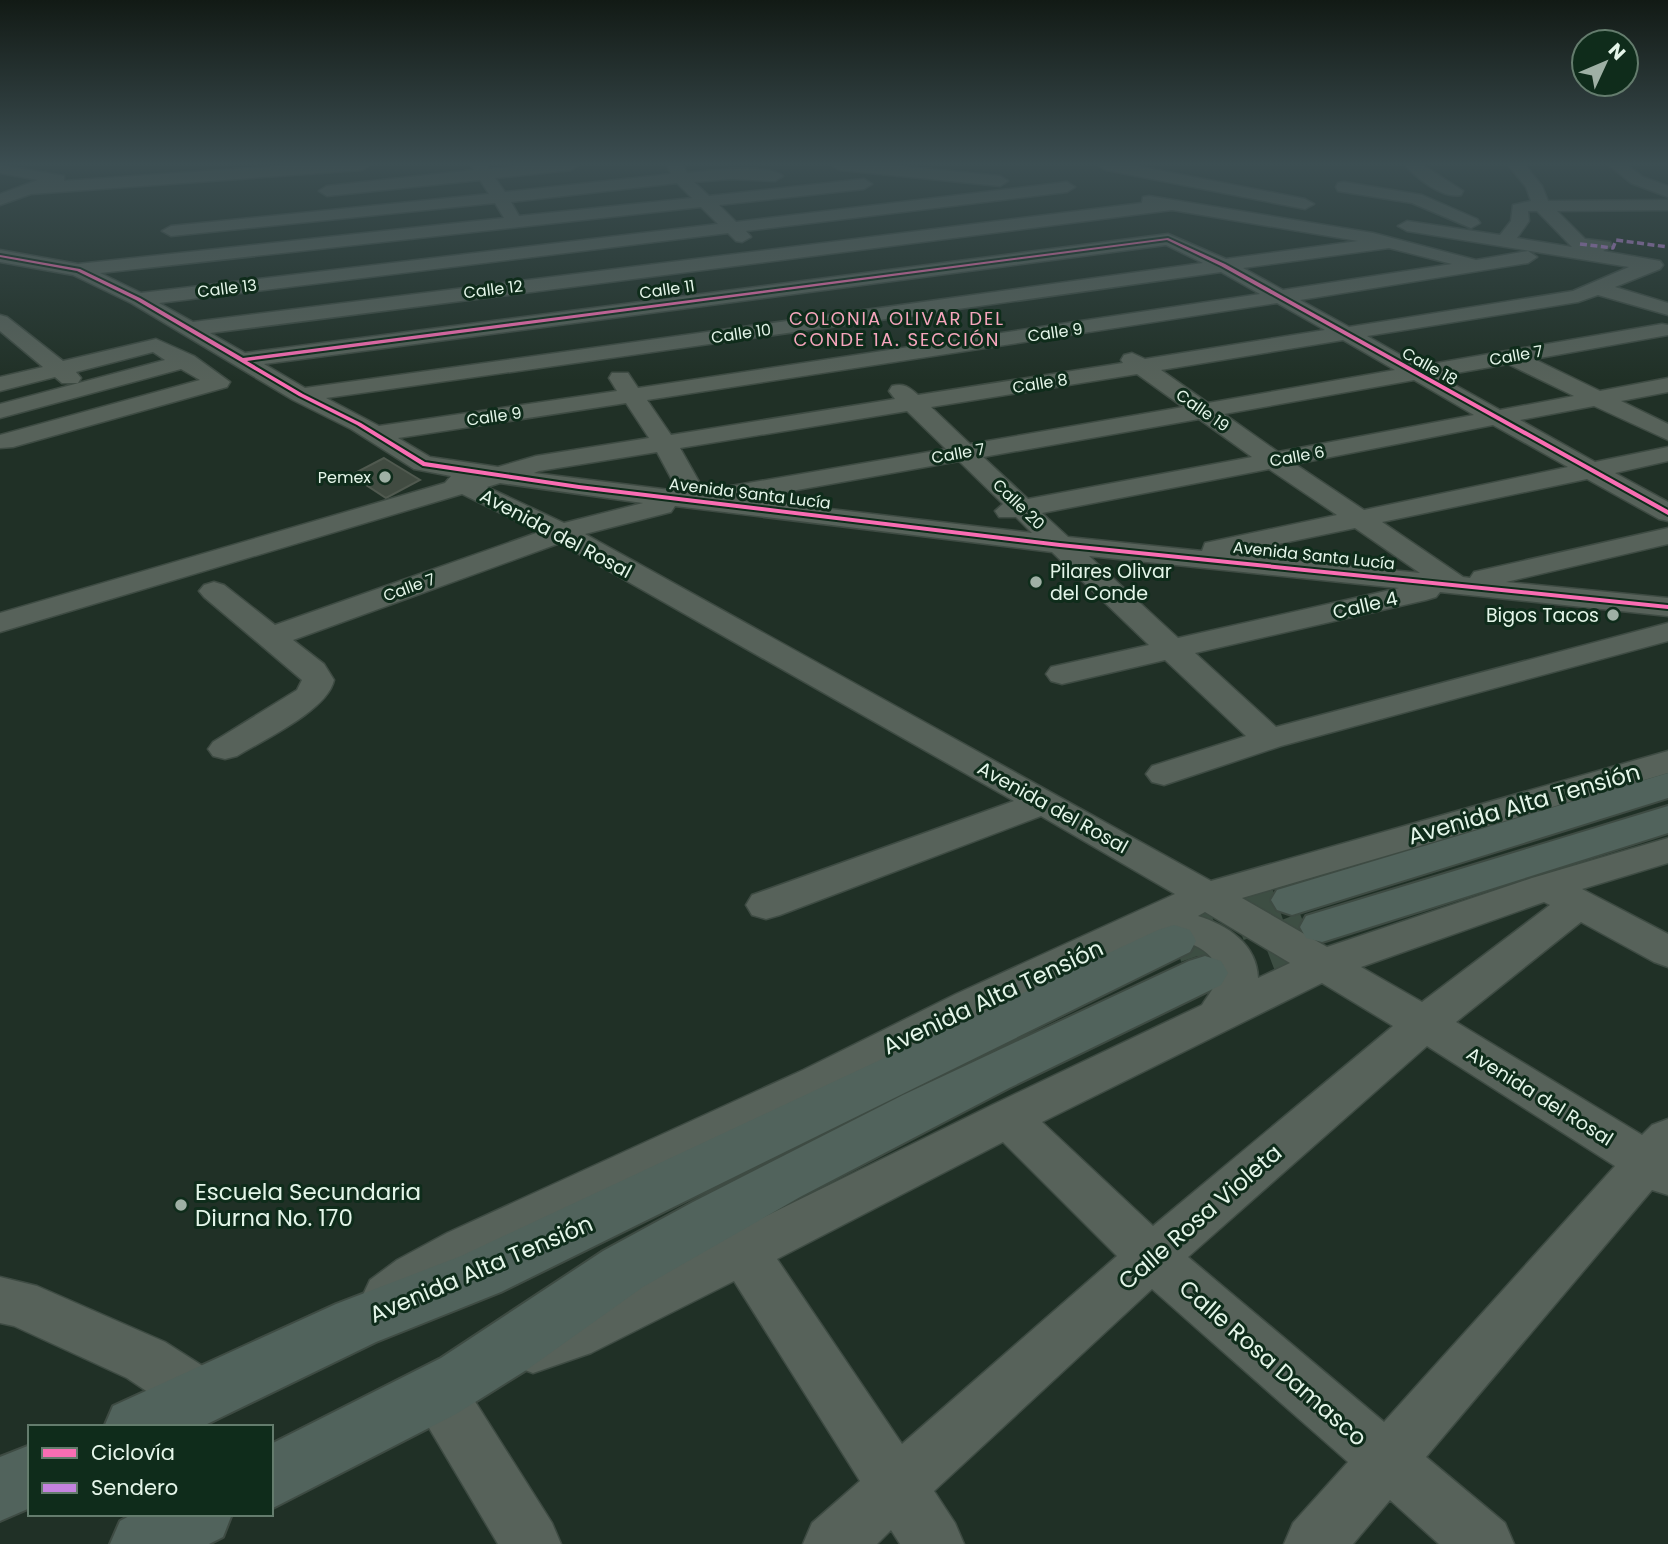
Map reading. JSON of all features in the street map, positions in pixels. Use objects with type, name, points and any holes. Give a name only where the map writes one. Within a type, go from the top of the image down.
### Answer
[{"type":"main road","name":"Avenida Alta Tensión","points":[[1292,900],[1668,785]]},
{"type":"main road","name":"Avenida Alta Tensión","points":[[1323,946],[1668,819]]},
{"type":"main road","name":"Avenida Alta Tensión","points":[[139,1425],[356,1323],[481,1274],[958,1043],[1187,962]]},
{"type":"main road","name":"Avenida Alta Tensión","points":[[273,1477],[438,1392],[489,1362],[639,1259],[789,1175],[989,1073],[1187,962]]},
{"type":"main road","points":[[0,1489],[28,1477]]},
{"type":"main road","points":[[142,1544],[196,1516]]},
{"type":"street","points":[[309,237],[350,387],[367,429]]},
{"type":"street","points":[[78,270],[388,237]]},
{"type":"street","points":[[527,237],[665,444],[696,500]]},
{"type":"street","name":"Calle 13","points":[[138,299],[646,237]]},
{"type":"street","name":"Calle 20","points":[[742,237],[1060,545],[1269,739]]},
{"type":"street","name":"Calle 12","points":[[190,329],[329,309],[918,237]]},
{"type":"street","name":"Calle 19","points":[[957,237],[1273,460],[1456,585]]},
{"type":"street","points":[[1252,237],[1310,255]]},
{"type":"street","points":[[1364,237],[1516,275]]},
{"type":"street","name":"Calle 10","points":[[302,396],[350,387],[1310,255],[1388,237]]},
{"type":"street","points":[[1512,237],[1658,272]]},
{"type":"street","points":[[1573,237],[1580,244],[1613,248],[1616,240],[1668,247]]},
{"type":"street","name":"Calle 11","points":[[242,360],[1158,239],[1178,242]]},
{"type":"street","name":"Calle 18","points":[[1178,242],[1668,513]]},
{"type":"street","name":"Avenida Santa Lucía","points":[[0,257],[78,270],[138,299],[302,396],[367,429],[423,464],[579,487],[1060,545],[1668,607]]},
{"type":"street","name":"Calle 9","points":[[367,429],[632,395],[857,347],[1086,328],[1528,257]]},
{"type":"street","points":[[1589,292],[1628,275],[1658,272]]},
{"type":"street","points":[[1539,283],[1589,292],[1666,324]]},
{"type":"street","points":[[1367,284],[1436,318]]},
{"type":"street","name":"Calle 8","points":[[0,622],[536,464],[1589,292]]},
{"type":"street","name":"Calle 7","points":[[269,638],[561,533],[629,512],[1510,356],[1666,324]]},
{"type":"street","points":[[4,327],[21,350],[58,369],[116,411]]},
{"type":"street","points":[[0,384],[149,346],[160,346],[219,381],[219,389]]},
{"type":"street","points":[[1510,356],[1668,433]]},
{"type":"street","points":[[0,411],[186,361]]},
{"type":"street","points":[[1,451],[116,411],[275,379]]},
{"type":"street","name":"Calle 6","points":[[926,528],[1668,385]]},
{"type":"street","points":[[1,451],[145,420],[219,389]]},
{"type":"street","points":[[1092,574],[1668,454]]},
{"type":"street","name":"Avenida del Rosal","points":[[423,464],[561,533],[1208,895],[1323,946],[1424,1024],[1661,1158]]},
{"type":"street","name":"Calle 4","points":[[1062,674],[1668,536]]},
{"type":"street","points":[[214,591],[313,671],[318,680],[316,689],[309,697],[225,749]]},
{"type":"street","points":[[1548,595],[1668,656]]},
{"type":"street","points":[[1164,774],[1269,739],[1668,632]]},
{"type":"street","name":"Avenida Alta Tensión","points":[[489,1362],[590,1329],[744,1254],[1008,1118],[1187,962],[1208,895],[1668,762]]},
{"type":"street","points":[[766,905],[1002,816],[1046,803]]},
{"type":"street","name":"Avenida Alta Tensión","points":[[1187,962],[1323,946],[1562,895],[1668,850]]},
{"type":"street","points":[[1562,895],[1668,952]]},
{"type":"street","name":"Calle Rosa Violeta","points":[[833,1544],[1152,1257],[1424,1024],[1562,895]]},
{"type":"street","name":"Calle Rosa Damasco","points":[[1008,1118],[1152,1257],[1484,1544]]},
{"type":"street","points":[[1314,1544],[1385,1460],[1661,1158]]},
{"type":"street","points":[[744,1254],[934,1544]]},
{"type":"street","points":[[0,1300],[19,1303],[146,1360],[201,1396]]},
{"type":"street","points":[[438,1392],[531,1544]]},
{"type":"building","name":"Pemex","points":[[384,458],[420,480],[386,498],[351,475]]},
{"type":"tunnel","points":[[1174,941],[1292,900]]},
{"type":"tunnel","points":[[1205,973],[1314,931]]},
{"type":"marked path","points":[[1580,244],[1613,248],[1616,240],[1668,247]]},
{"type":"cycle path","points":[[242,360],[1168,239],[1223,265],[1668,513]]},
{"type":"cycle path","points":[[0,256],[78,270],[138,299],[301,395],[359,424],[423,464],[579,487],[1060,545],[1668,607]]},
{"type":"place","name":"Pemex","points":[[385,477]]},
{"type":"place","name":"Pilares Olivar del Conde","points":[[1036,582]]},
{"type":"place","name":"Bigos Tacos","points":[[1613,615]]},
{"type":"place","name":"Escuela Secundaria Diurna No. 170","points":[[181,1205]]},
{"type":"district","name":"COLONIA OLIVAR DEL CONDE 1A. SECCIÓN","points":[[897,329]]}]
